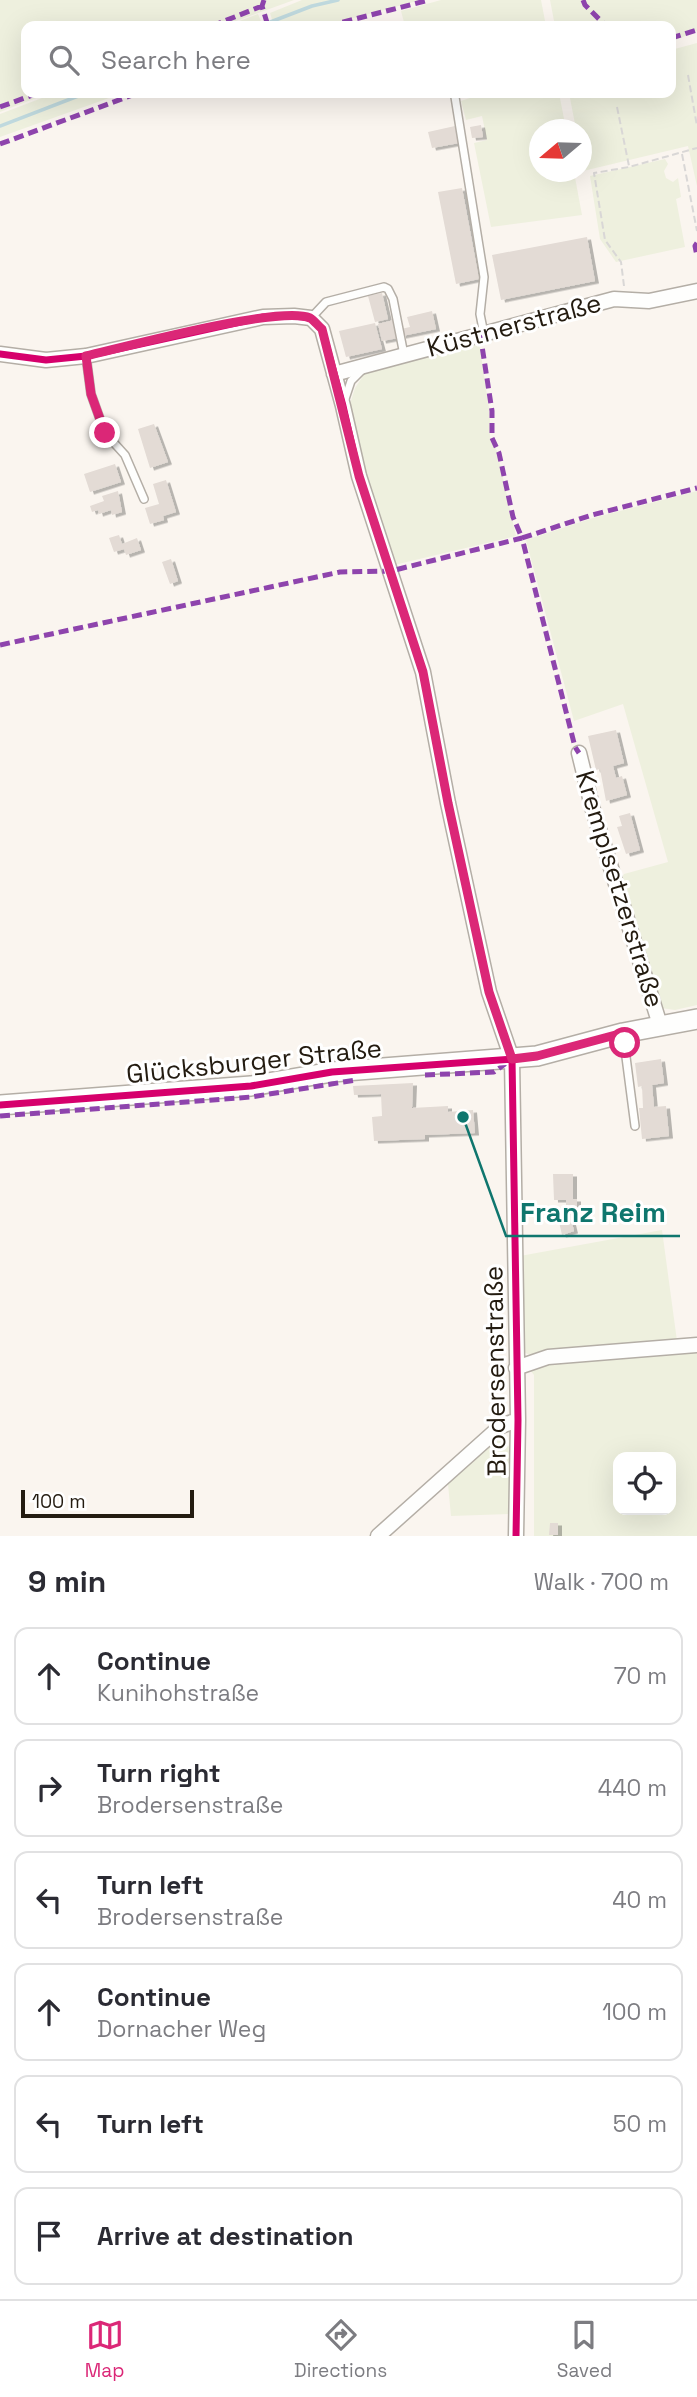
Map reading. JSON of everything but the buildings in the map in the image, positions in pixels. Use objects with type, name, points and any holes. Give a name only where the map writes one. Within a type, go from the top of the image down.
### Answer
[{"type":"street","name":"Küstnerstraße","points":[[334,374],[614,299],[649,301],[697,291]]},
{"type":"street","points":[[0,354],[46,359],[86,356],[263,317],[311,318]]},
{"type":"street","name":"Brodersenstraße","points":[[311,318],[322,329],[359,476],[423,672],[489,992],[512,1059],[518,1420],[516,1536]]},
{"type":"street","name":"Kremplsetzerstraße","points":[[579,753],[594,815],[660,1025]]},
{"type":"street","name":"Glücksburger Straße","points":[[0,1104],[251,1086],[332,1072],[537,1056],[623,1033],[697,1019]]},
{"type":"street","points":[[516,1368],[548,1357],[697,1345]]},
{"type":"street","points":[[378,1536],[501,1426],[518,1420]]},
{"type":"lane","points":[[455,98],[483,268],[484,289],[480,314],[484,334]]},
{"type":"lane","points":[[311,318],[326,302],[383,287],[388,289],[393,299],[404,355]]},
{"type":"lane","points":[[86,356],[91,394],[105,433],[125,455],[144,499]]},
{"type":"lane","points":[[343,406],[351,381],[367,365]]},
{"type":"lane","points":[[623,1033],[635,1126]]},
{"type":"path","points":[[688,75],[697,126]]},
{"type":"path","points":[[617,107],[629,167]]},
{"type":"path","points":[[624,285],[621,262],[605,240],[594,173],[629,167],[697,148]]},
{"type":"path","points":[[682,154],[697,231]]},
{"type":"green space","points":[[0,0],[294,0],[236,21],[21,21],[21,98],[36,98],[0,112]]},
{"type":"green space","points":[[302,0],[421,0],[343,21],[272,21],[270,13]]},
{"type":"green space","points":[[441,0],[541,0],[545,21],[404,21],[401,11]]},
{"type":"green space","points":[[550,0],[697,0],[697,31],[676,40],[676,21],[554,21]]},
{"type":"green space","points":[[258,14],[261,21],[239,21]]},
{"type":"green space","points":[[697,43],[697,186],[688,146],[592,169],[592,119],[574,119],[570,98],[676,98],[676,49]]},
{"type":"green space","points":[[42,98],[109,98],[0,137],[0,114]]},
{"type":"green space","points":[[470,98],[560,98],[564,119],[529,119],[529,182],[576,182],[582,215],[491,227],[474,143],[487,140],[482,116],[466,120],[461,101]]},
{"type":"green space","points":[[665,159],[668,164],[664,171],[666,178],[673,182],[678,178],[681,197],[676,199],[685,247],[616,262],[600,239],[592,176]]},
{"type":"green space","points":[[479,342],[490,415],[490,438],[497,451],[516,536],[394,565],[366,482],[349,407],[355,388],[365,373]]},
{"type":"green space","points":[[697,491],[697,1005],[675,1010],[661,1008],[621,879],[624,874],[668,862],[623,704],[574,721],[526,540],[593,518]]},
{"type":"green space","points":[[662,1230],[677,1341],[536,1355],[527,1354],[520,1348],[520,1256]]},
{"type":"green space","points":[[697,1350],[697,1536],[534,1536],[534,1375],[530,1370],[538,1364]]},
{"type":"green space","points":[[498,1437],[510,1448],[509,1514],[451,1516],[448,1484]]},
{"type":"waterway","points":[[273,21],[312,6],[338,0]]},
{"type":"waterway","points":[[0,126],[73,98]]},
{"type":"marked path","points":[[264,0],[262,6],[266,21]]},
{"type":"marked path","points":[[347,21],[429,0]]},
{"type":"marked path","points":[[583,0],[601,21]]},
{"type":"marked path","points":[[224,21],[262,6]]},
{"type":"marked path","points":[[676,36],[697,30]]},
{"type":"marked path","points":[[0,107],[24,98]]},
{"type":"marked path","points":[[0,144],[124,98]]},
{"type":"marked path","points":[[697,243],[697,256]]},
{"type":"marked path","points":[[484,334],[482,346],[492,411],[492,438],[499,453],[513,517],[522,538],[592,515],[697,488]]},
{"type":"marked path","points":[[0,645],[340,572],[391,571],[522,538],[575,747],[579,753]]},
{"type":"marked path","points":[[425,1075],[494,1072],[509,1061]]},
{"type":"marked path","points":[[0,1116],[251,1097],[356,1080]]},
{"type":"cycle path","points":[[0,354],[46,360],[86,356],[263,317],[311,318],[322,329],[359,476],[423,672],[489,992],[512,1059],[518,1420],[516,1536]]},
{"type":"cycle path","points":[[0,1105],[251,1086],[332,1072],[512,1059]]},
{"type":"place","name":"Franz Reim","points":[[463,1117]]},
{"type":"route","points":[[105,433],[91,394],[86,356],[263,317],[311,318],[322,329],[359,476],[423,672],[489,992],[512,1059],[537,1056],[623,1033],[625,1043]]}]
